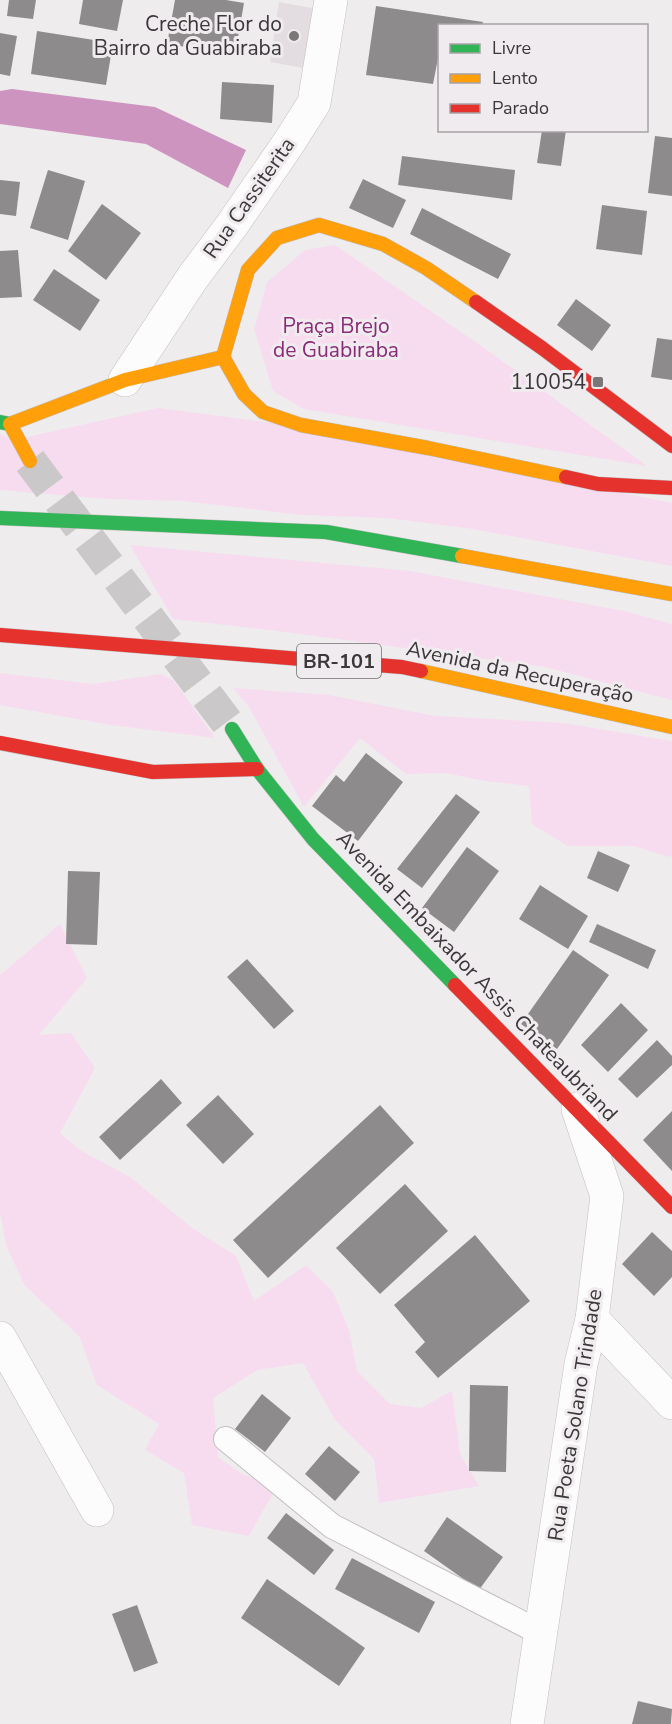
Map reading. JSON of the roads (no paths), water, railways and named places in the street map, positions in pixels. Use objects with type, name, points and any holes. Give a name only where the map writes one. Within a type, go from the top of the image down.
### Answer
[{"type":"main road","points":[[672,446],[542,348],[426,268],[383,244],[319,225],[277,238],[248,270],[223,357],[244,394],[263,412],[301,425],[428,448],[598,484],[672,488]]},
{"type":"main road","points":[[30,461],[5,423],[125,380],[223,357]]},
{"type":"main road","points":[[0,518],[326,532],[672,594]]},
{"type":"main road","name":"Avenida da Recuperação","points":[[0,634],[402,667],[672,727]]},
{"type":"main road","name":"Avenida Embaixador Assis Chateaubriand","points":[[232,729],[257,769],[313,839],[672,1207]]},
{"type":"main road","points":[[0,743],[153,772],[257,769]]},
{"type":"street","name":"Rua Cassiterita","points":[[125,380],[193,277],[232,225],[314,103],[331,0]]},
{"type":"street","name":"Rua Poeta Solano Trindade","points":[[527,1724],[581,1364],[592,1319],[607,1196],[578,1109]]},
{"type":"street","points":[[592,1319],[672,1403]]},
{"type":"street","points":[[0,1338],[97,1510]]},
{"type":"lane","points":[[226,1440],[332,1526],[541,1632]]},
{"type":"tunnel","points":[[30,461],[232,729]]},
{"type":"place","name":"Creche Flor do Bairro da Guabiraba","points":[[294,36]]},
{"type":"place","name":"110054","points":[[598,382]]},
{"type":"park label","name":"Praça Brejo de Guabiraba","points":[[336,338]]}]
